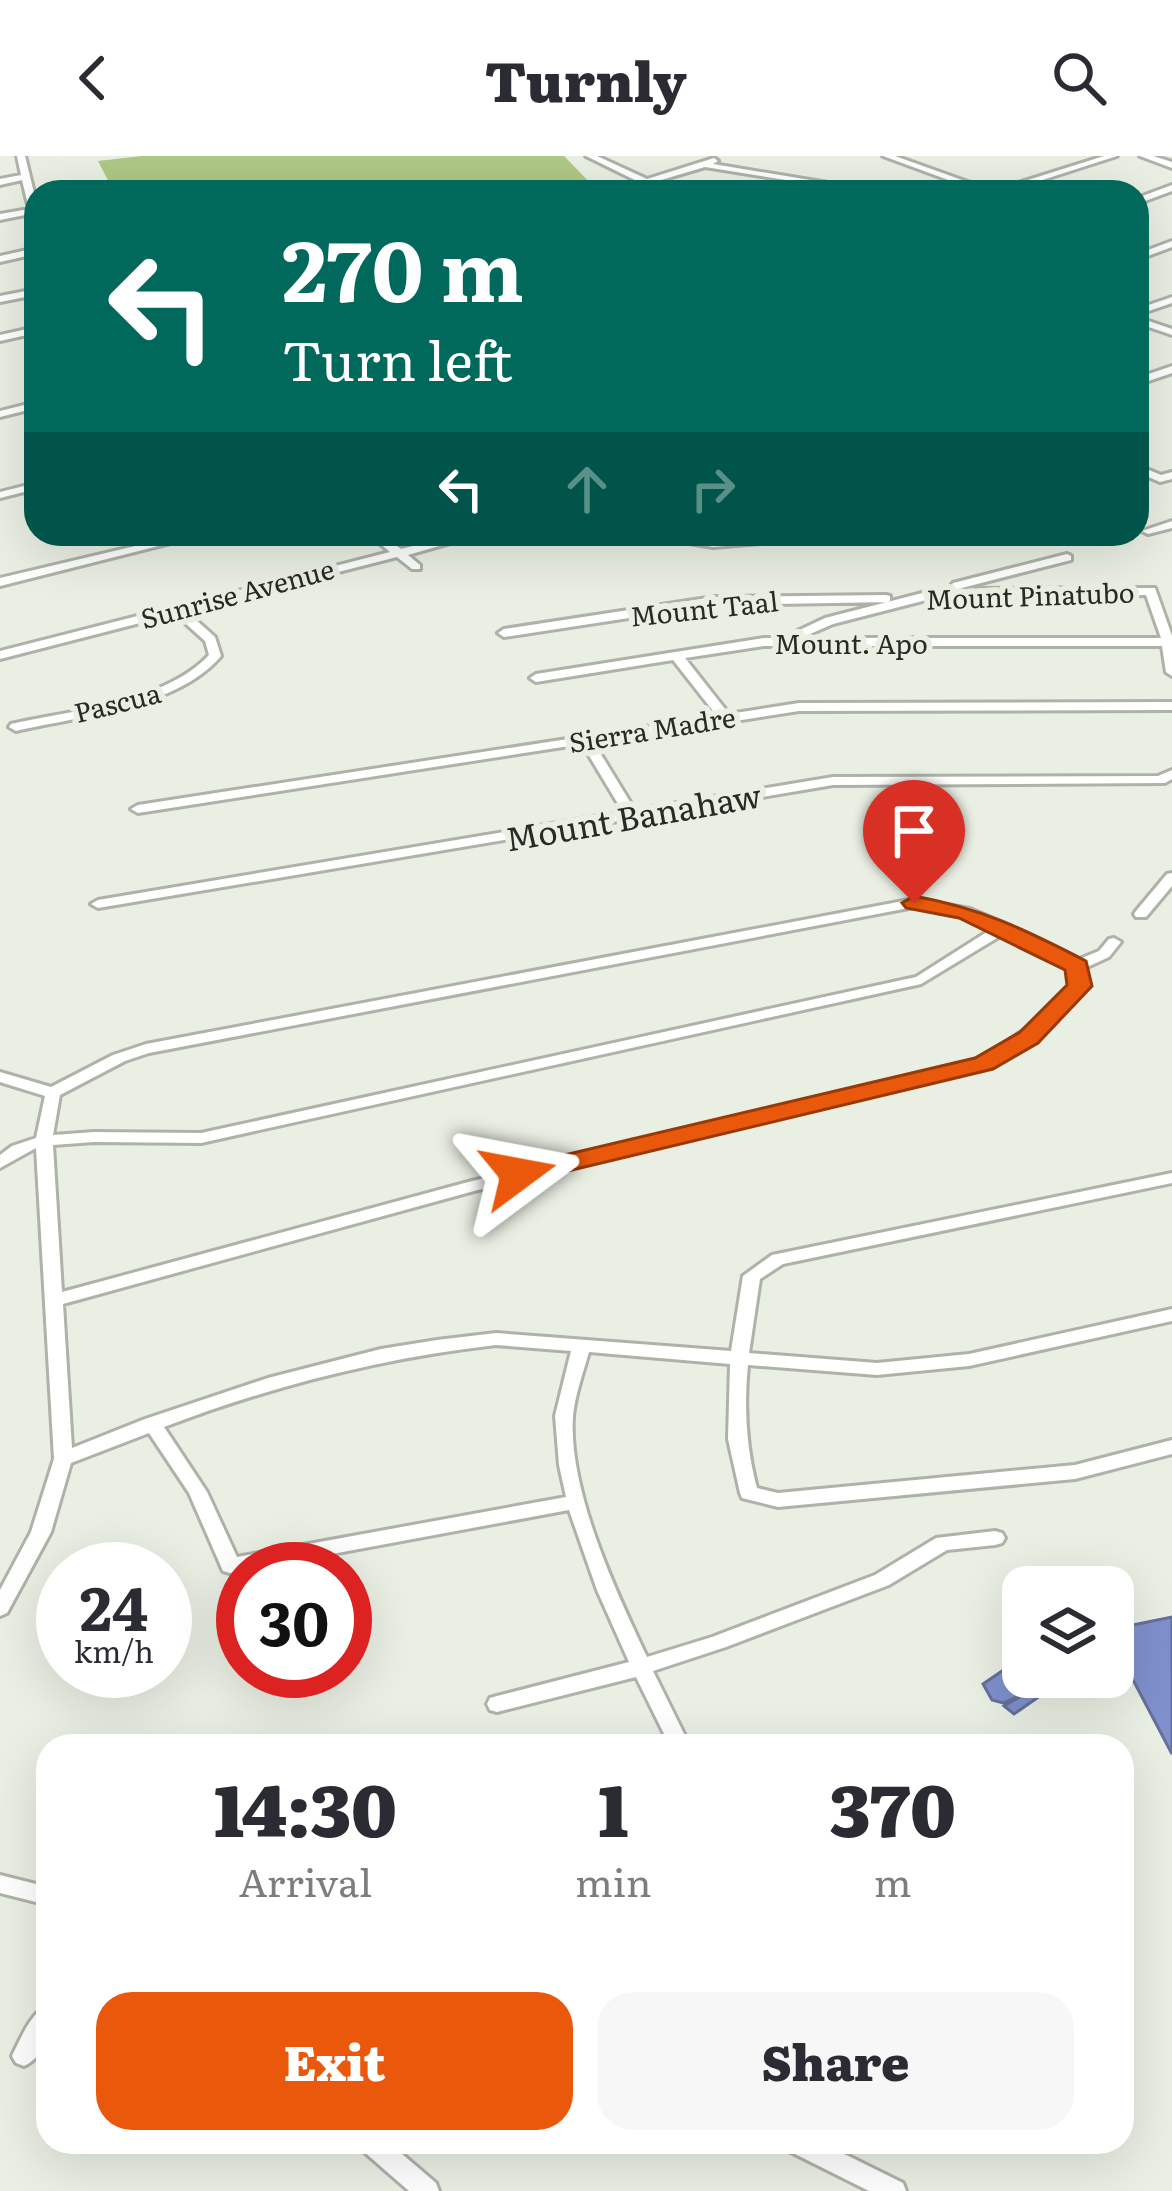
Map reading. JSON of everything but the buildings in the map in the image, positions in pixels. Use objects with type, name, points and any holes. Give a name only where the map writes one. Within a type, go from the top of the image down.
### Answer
[{"type":"street","points":[[21,156],[27,180]]},
{"type":"street","points":[[590,156],[636,180]]},
{"type":"street","points":[[709,166],[718,156]]},
{"type":"street","points":[[887,156],[958,180]]},
{"type":"street","points":[[1033,180],[1113,156]]},
{"type":"street","points":[[1144,156],[1172,165]]},
{"type":"street","points":[[670,180],[709,166],[800,180]]},
{"type":"street","points":[[0,182],[26,177]]},
{"type":"street","points":[[1149,378],[1172,369]]},
{"type":"street","points":[[1159,374],[1172,385]]},
{"type":"street","points":[[0,582],[150,546]]},
{"type":"street","points":[[390,546],[416,567]]},
{"type":"street","name":"Sunrise Avenue","points":[[0,655],[419,546]]},
{"type":"street","points":[[938,593],[1067,558]]},
{"type":"street","name":"Mount Pinatubo","points":[[905,600],[938,593],[1155,593],[1168,642]]},
{"type":"street","name":"Mount Taal","points":[[504,632],[755,598],[905,600]]},
{"type":"street","points":[[780,642],[829,621],[905,600]]},
{"type":"street","name":"Pascua","points":[[16,728],[178,685],[208,668],[215,656],[211,640],[175,608]]},
{"type":"street","name":"Mount. Apo","points":[[536,677],[780,642],[1168,642]]},
{"type":"street","points":[[1168,642],[1172,673]]},
{"type":"street","points":[[676,655],[724,716]]},
{"type":"street","name":"Sierra Madre","points":[[137,809],[800,707],[1172,706]]},
{"type":"street","points":[[586,738],[632,816]]},
{"type":"street","name":"Mount Banahaw","points":[[98,904],[833,781],[1160,780],[1172,774]]},
{"type":"street","points":[[1141,914],[1172,877]]},
{"type":"street","points":[[0,1076],[53,1093],[146,1049],[914,903],[965,912],[1077,966]]},
{"type":"street","points":[[0,1163],[21,1146],[44,1138],[172,1142],[201,1138],[920,980],[1003,928]]},
{"type":"street","points":[[1077,966],[1104,954],[1114,942]]},
{"type":"street","points":[[56,1300],[472,1186],[984,1064],[1029,1038],[1055,1013],[1080,986],[1077,966]]},
{"type":"street","points":[[0,1608],[41,1532],[63,1460],[44,1138],[53,1093]]},
{"type":"street","points":[[1172,1178],[778,1259],[752,1276],[738,1361],[739,1462],[749,1493],[778,1500],[1075,1472],[1172,1447]]},
{"type":"street","points":[[63,1460],[314,1367],[496,1339],[877,1369],[968,1360],[1172,1315]]},
{"type":"street","points":[[582,1345],[563,1423],[574,1502],[674,1734]]},
{"type":"street","points":[[152,1424],[195,1480],[230,1566],[574,1502]]},
{"type":"street","points":[[497,1704],[642,1667],[882,1580],[943,1543],[995,1538]]},
{"type":"street","points":[[0,1884],[36,1893]]},
{"type":"street","points":[[24,2056],[36,2035]]},
{"type":"street","points":[[384,2154],[427,2191]]},
{"type":"street","points":[[820,2154],[894,2191]]},
{"type":"green space","points":[[142,156],[564,156],[587,180],[108,180],[98,161]]},
{"type":"water","points":[[1172,1617],[1172,1754],[1134,1682],[1134,1625]]},
{"type":"water","points":[[1002,1671],[1002,1698],[1014,1698],[1003,1703],[992,1700],[983,1684]]},
{"type":"water","points":[[1018,1698],[1037,1698],[1014,1714],[1004,1706]]},
{"type":"route","points":[[518,1174],[984,1064],[1029,1038],[1080,986],[1077,966],[1003,928],[965,912],[914,903]]}]
